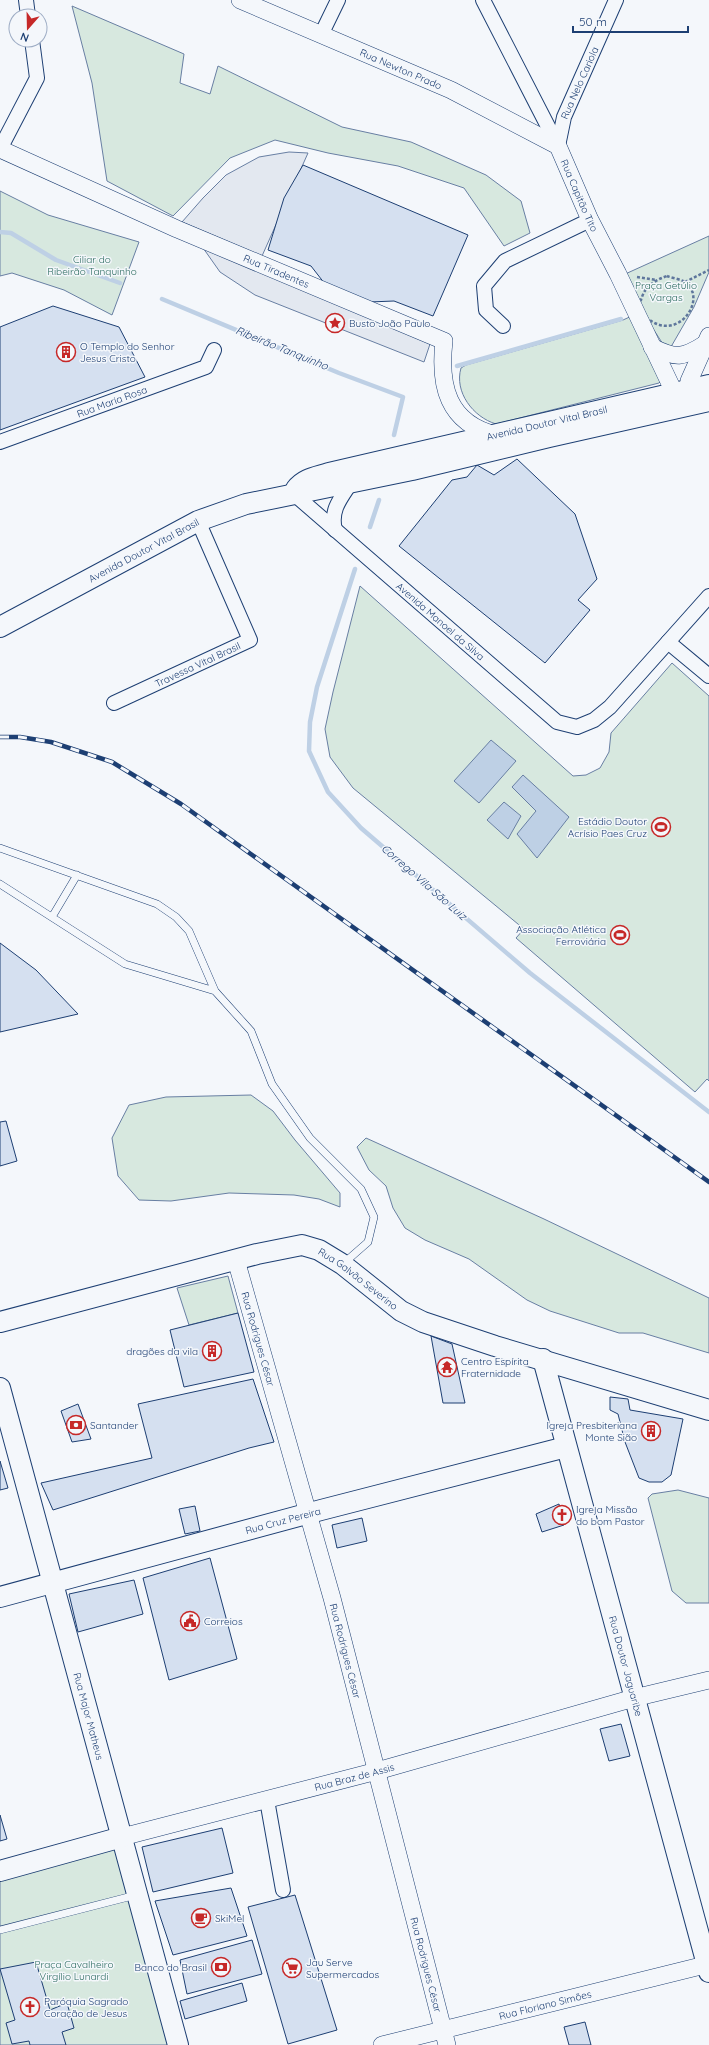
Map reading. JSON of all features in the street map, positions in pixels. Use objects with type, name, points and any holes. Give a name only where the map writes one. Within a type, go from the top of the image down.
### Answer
[{"type":"main road","name":"Avenida Doutor Vital Brasil","points":[[0,627],[198,521],[246,504],[294,494],[353,478],[412,470],[550,437],[691,399],[709,385]]},
{"type":"main road","name":"Avenida Doutor Vital Brasil","points":[[353,478],[384,461],[496,435],[691,399]]},
{"type":"main road","name":"Rua Galvão Severino","points":[[0,1322],[236,1260],[302,1245],[319,1250],[342,1264],[401,1311],[424,1322],[543,1360],[709,1410]]},
{"type":"main road","name":"Rua Doutor Jaguaribe","points":[[543,1360],[708,1967]]},
{"type":"main road","name":"Rua Major Matheus","points":[[0,1388],[54,1582],[56,1600],[178,2045]]},
{"type":"main road","name":"Rua Cruz Pereira","points":[[0,1597],[309,1513],[566,1447]]},
{"type":"main road","name":"Rua Braz de Assis","points":[[0,1871],[122,1837]]},
{"type":"street","name":"Rua Newton Prado","points":[[240,0],[451,90],[558,146]]},
{"type":"street","points":[[321,35],[338,0]]},
{"type":"street","name":"Rua Capitão Tito","points":[[483,0],[558,146],[590,220],[618,274],[652,347],[691,399]]},
{"type":"street","name":"Rua Nelo Cariola","points":[[558,146],[564,118],[616,0]]},
{"type":"street","points":[[0,149],[37,78],[33,48]]},
{"type":"street","name":"Rua Tiradentes","points":[[0,149],[177,230],[444,341],[441,365],[447,398],[464,418],[478,428],[496,435]]},
{"type":"street","points":[[503,326],[486,310],[484,286],[505,261],[590,220]]},
{"type":"street","points":[[652,347],[668,355],[680,356],[690,354],[707,340]]},
{"type":"street","points":[[691,399],[689,381],[707,340]]},
{"type":"street","name":"Rua Maria Rosa","points":[[0,442],[206,367],[214,350]]},
{"type":"street","points":[[335,530],[332,520],[334,513],[338,502],[353,478]]},
{"type":"street","name":"Avenida Manoel da Silva","points":[[294,494],[557,722],[577,727],[594,720],[610,707],[709,596]]},
{"type":"street","name":"Travessa Vital Brasil","points":[[114,703],[250,640],[198,521]]},
{"type":"street","points":[[668,642],[709,676]]},
{"type":"street","name":"Rua Rodrigues César","points":[[236,1260],[309,1513],[445,2037]]},
{"type":"street","name":"Rua Braz de Assis","points":[[122,1837],[377,1771],[634,1698],[709,1680]]},
{"type":"street","points":[[267,1800],[283,1890]]},
{"type":"street","name":"Rua Floriano Simões","points":[[382,2045],[445,2037],[708,1967]]},
{"type":"lane","points":[[0,848],[157,904],[176,917],[189,931],[215,991],[251,1031],[272,1084],[310,1138],[361,1189],[374,1217],[368,1242],[342,1264]]},
{"type":"lane","points":[[52,917],[77,875]]},
{"type":"lane","points":[[0,884],[125,964],[215,991]]},
{"type":"lane","points":[[0,1930],[138,1895]]},
{"type":"path","points":[[685,282],[693,292],[694,307],[685,320],[677,325],[663,326],[652,322],[643,313],[641,300],[644,290],[656,280],[667,276],[685,282],[709,270]]},
{"type":"green space","points":[[72,6],[184,54],[180,83],[210,94],[218,66],[342,127],[411,142],[486,175],[521,201],[530,233],[504,246],[464,188],[398,166],[328,153],[275,140],[230,158],[173,216],[107,181],[92,83]]},
{"type":"green space","name":"Ciliar do Ribeirão Tanquinho","points":[[0,191],[48,215],[139,242],[112,315],[64,290],[12,273],[0,276]]},
{"type":"green space","name":"Praça Getúlio Vargas","points":[[709,236],[709,272],[694,307],[668,352],[643,313],[623,275]]},
{"type":"green space","points":[[634,315],[661,381],[659,383],[496,424],[488,421],[473,410],[463,394],[460,386],[460,377],[461,368],[466,365],[623,320]]},
{"type":"green space","name":"Associação Atlética Ferroviária","points":[[360,586],[573,776],[586,775],[600,768],[609,752],[611,733],[672,663],[709,696],[709,1081],[707,1079],[695,1092],[516,938],[524,929],[353,788],[330,757],[325,729]]},
{"type":"green space","points":[[251,1095],[273,1111],[295,1140],[340,1193],[340,1207],[319,1199],[294,1195],[229,1193],[171,1201],[139,1200],[118,1176],[112,1138],[129,1105],[166,1097]]},
{"type":"green space","points":[[366,1138],[544,1219],[709,1298],[709,1353],[643,1333],[619,1333],[550,1311],[527,1300],[469,1259],[425,1240],[405,1228],[393,1208],[386,1186],[369,1170],[357,1147]]},
{"type":"green space","points":[[228,1276],[238,1313],[189,1325],[177,1288]]},
{"type":"green space","points":[[678,1490],[709,1498],[709,1603],[686,1603],[672,1591],[648,1498],[652,1494]]},
{"type":"green space","name":"Praça Cavalheiro Virgílio Lunardi","points":[[118,1847],[172,2045],[0,2045],[0,1879]]},
{"type":"shaded area","points":[[289,152],[308,153],[262,256],[182,222],[226,175],[259,157]]},
{"type":"shaded area","points":[[201,245],[430,344],[424,362],[255,295],[220,272]]},
{"type":"water","points":[[491,740],[516,761],[479,803],[454,781]]},
{"type":"water","points":[[523,775],[569,817],[537,858],[517,834],[536,811],[512,787]]},
{"type":"water","points":[[504,802],[521,816],[508,839],[487,820]]},
{"type":"building","points":[[303,165],[468,235],[433,316],[394,301],[369,302],[325,284],[311,266],[268,250],[284,198]]},
{"type":"building","name":"O Templo do Senhor Jesus Cristo","points":[[53,306],[119,327],[145,377],[0,430],[0,327]]},
{"type":"building","points":[[517,459],[575,514],[597,579],[578,600],[590,610],[545,663],[399,546],[452,480],[467,477],[477,465],[494,475]]},
{"type":"building","points":[[0,943],[36,970],[78,1014],[0,1032]]},
{"type":"building","points":[[6,1121],[17,1161],[0,1166],[0,1122]]},
{"type":"building","name":"dragões da vila","points":[[238,1313],[254,1372],[184,1387],[170,1330]]},
{"type":"building","name":"Centro Espírita Fraternidade","points":[[431,1336],[452,1344],[465,1403],[443,1403]]},
{"type":"building","points":[[253,1379],[274,1442],[249,1448],[53,1510],[41,1483],[152,1458],[138,1404]]},
{"type":"building","name":"Igreja Presbiteriana Monte Sião","points":[[610,1397],[628,1399],[630,1410],[683,1419],[671,1475],[662,1482],[649,1482],[639,1478],[625,1442],[618,1414],[610,1410]]},
{"type":"building","name":"Santander","points":[[78,1404],[91,1439],[72,1442],[61,1411]]},
{"type":"building","points":[[0,1461],[8,1488],[0,1490]]},
{"type":"building","points":[[559,1504],[564,1525],[542,1532],[536,1514]]},
{"type":"building","points":[[195,1506],[200,1531],[185,1534],[179,1509]]},
{"type":"building","points":[[362,1518],[367,1541],[337,1548],[332,1525]]},
{"type":"building","name":"Correios","points":[[210,1558],[237,1659],[169,1680],[143,1578]]},
{"type":"building","points":[[134,1580],[143,1614],[78,1632],[69,1594]]},
{"type":"building","points":[[621,1724],[630,1756],[609,1761],[600,1729]]},
{"type":"building","points":[[0,1815],[7,1839],[0,1841]]},
{"type":"building","points":[[222,1828],[233,1873],[153,1892],[142,1847]]},
{"type":"building","name":"SkiMel","points":[[231,1888],[247,1936],[173,1955],[155,1901]]},
{"type":"building","name":"Jau Serve Supermercados","points":[[295,1895],[337,2030],[288,2044],[248,1907]]},
{"type":"building","name":"Banco do Brasil","points":[[252,1940],[262,1974],[187,1994],[180,1960]]},
{"type":"building","name":"Paróquia Sagrado Coração de Jesus","points":[[36,1962],[50,2010],[67,2003],[74,2028],[62,2032],[66,2045],[30,2045],[29,2041],[12,2044],[6,2023],[15,2020],[0,1969]]},
{"type":"building","points":[[242,1983],[247,2001],[185,2019],[180,2001]]},
{"type":"building","points":[[585,2022],[591,2045],[569,2045],[564,2027]]},
{"type":"waterway","name":"Ribeirão Tanquinho","points":[[0,232],[11,233],[56,260],[120,283]]},
{"type":"waterway","name":"Ribeirão Tanquinho","points":[[162,299],[339,373],[403,397],[394,435]]},
{"type":"waterway","name":"Ribeirão Tanquinho","points":[[457,366],[621,319]]},
{"type":"waterway","name":"Corrego Vila São Luiz","points":[[370,527],[379,500]]},
{"type":"waterway","name":"Corrego Vila São Luiz","points":[[355,569],[317,687],[310,722],[309,751],[328,792],[361,828],[530,973],[709,1112]]},
{"type":"railway","points":[[0,737],[20,737],[51,742],[112,762],[181,804],[709,1182]]},
{"type":"place","name":"Busto João Paulo","points":[[335,323]]},
{"type":"place","name":"O Templo do Senhor Jesus Cristo","points":[[66,352]]},
{"type":"place","name":"Estádio Doutor Acrísio Paes Cruz","points":[[661,827]]},
{"type":"place","name":"Associação Atlética Ferroviária","points":[[620,935]]},
{"type":"place","name":"dragões da vila","points":[[212,1351]]},
{"type":"place","name":"Centro Espírita Fraternidade","points":[[447,1367]]},
{"type":"place","name":"Santander","points":[[76,1425]]},
{"type":"place","name":"Igreja Presbiteriana Monte Sião","points":[[651,1431]]},
{"type":"place","name":"Igreja Missão do bom Pastor","points":[[562,1515]]},
{"type":"place","name":"Correios","points":[[190,1621]]},
{"type":"place","name":"SkiMel","points":[[201,1918]]},
{"type":"place","name":"Banco do Brasil","points":[[221,1967]]},
{"type":"place","name":"Jau Serve Supermercados","points":[[292,1968]]},
{"type":"place","name":"Paróquia Sagrado Coração de Jesus","points":[[30,2007]]}]
